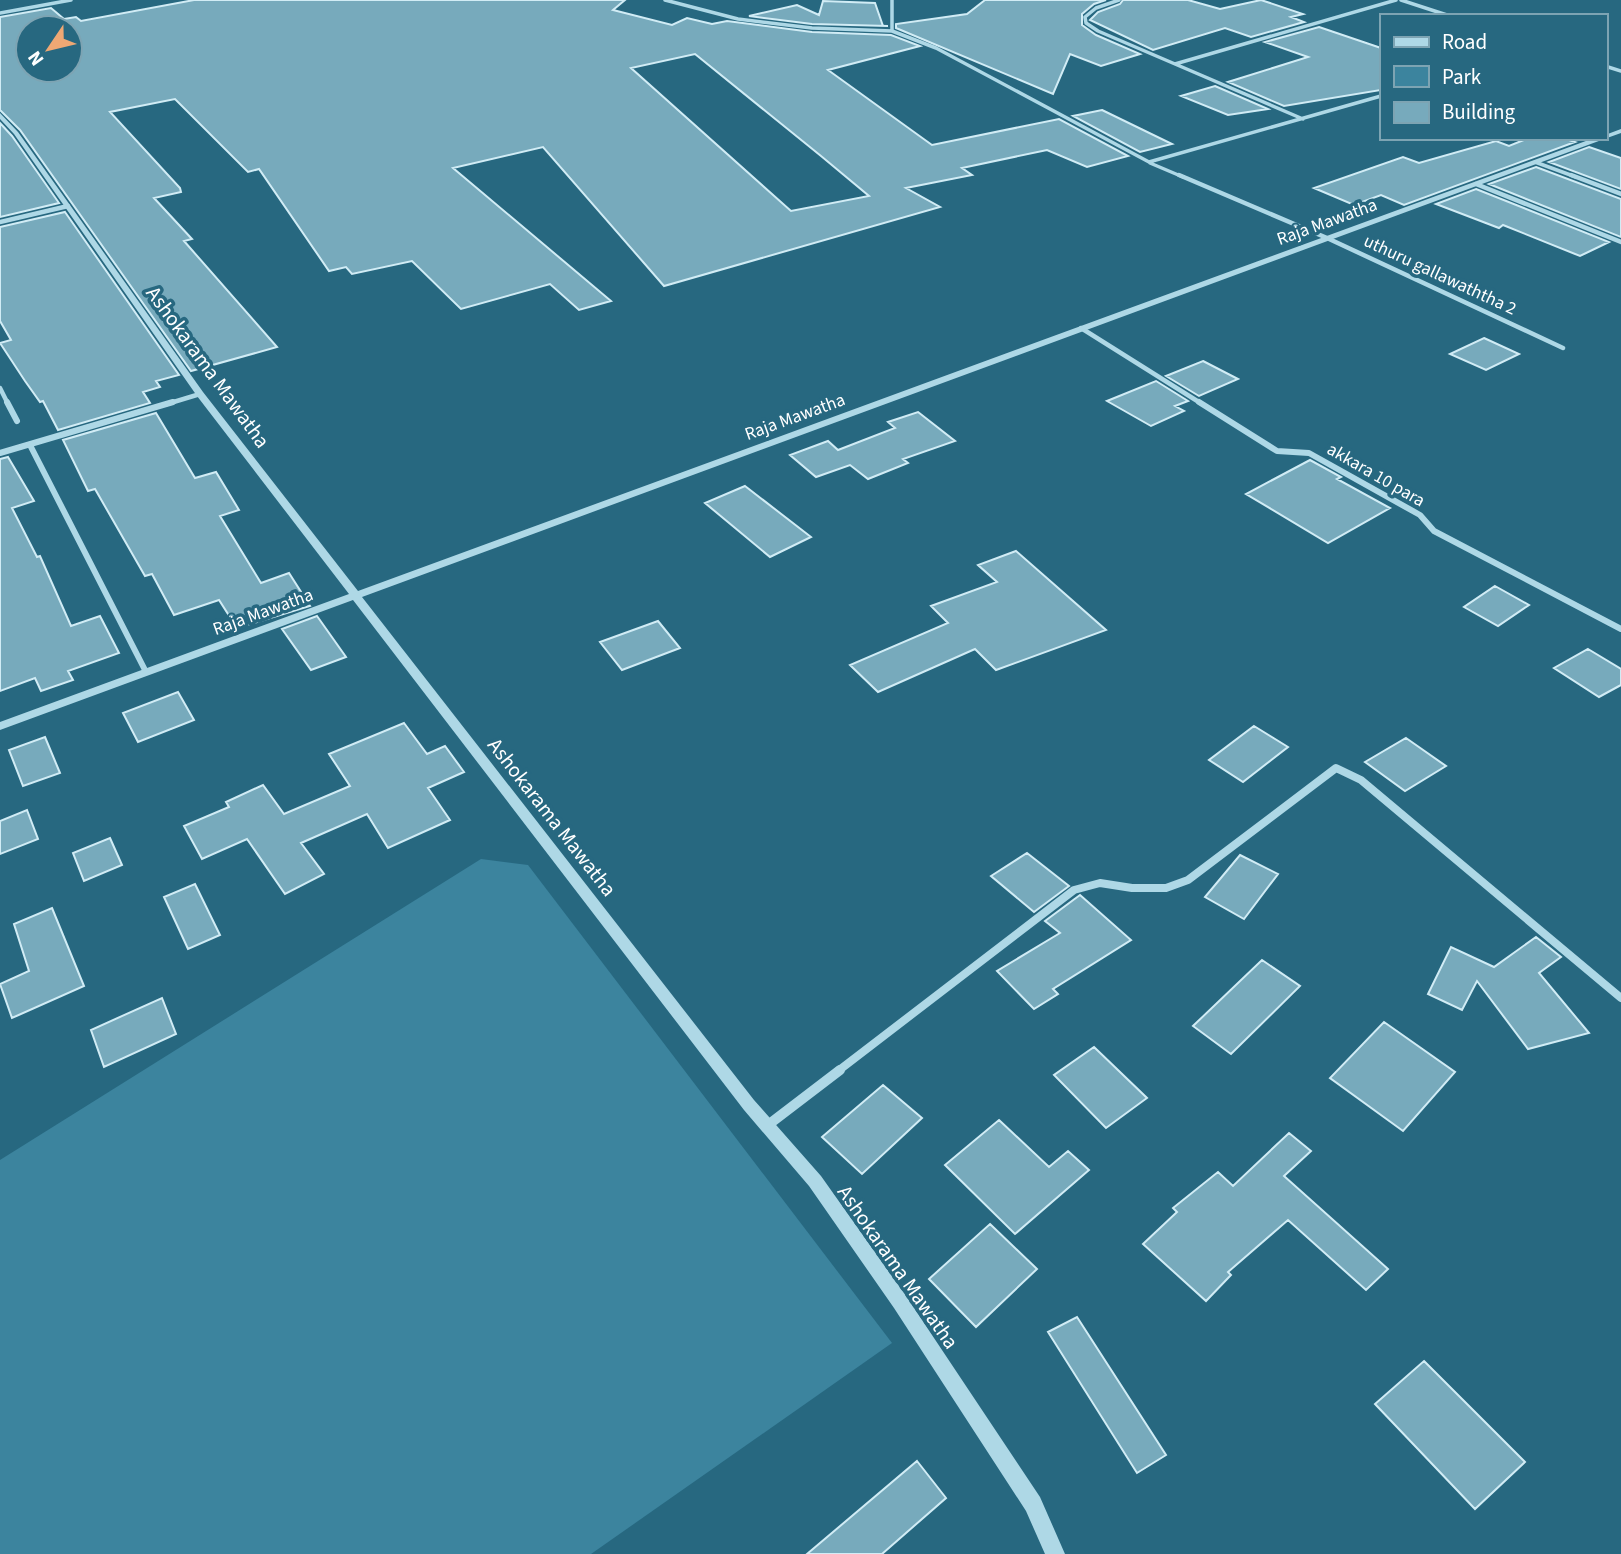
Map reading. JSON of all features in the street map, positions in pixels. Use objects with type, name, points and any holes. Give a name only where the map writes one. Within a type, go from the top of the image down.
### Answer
[{"type":"street","points":[[0,13],[71,0]]},
{"type":"street","name":"uthuru gallawaththa 2","points":[[665,0],[738,19],[812,28],[892,31],[936,48],[1149,162],[1327,239],[1563,348]]},
{"type":"street","points":[[892,0],[892,31]]},
{"type":"street","points":[[1119,0],[1090,10],[1085,17],[1086,23],[1098,31],[1304,119]]},
{"type":"street","points":[[1174,64],[1399,0],[1444,14]]},
{"type":"street","points":[[1149,162],[1380,96]]},
{"type":"street","name":"Ashokarama Mawatha","points":[[0,115],[201,394],[768,1125],[815,1181],[900,1302],[1033,1504],[1055,1554]]},
{"type":"street","name":"Raja Mawatha","points":[[0,726],[1597,140]]},
{"type":"street","points":[[1535,162],[1621,194]]},
{"type":"street","points":[[1476,184],[1621,242]]},
{"type":"street","points":[[0,222],[68,206]]},
{"type":"street","name":"akkara 10 para","points":[[1082,328],[1277,451],[1310,453],[1420,515],[1434,531],[1621,629]]},
{"type":"street","points":[[0,388],[18,421]]},
{"type":"street","points":[[0,453],[201,394]]},
{"type":"street","points":[[30,445],[146,672]]},
{"type":"street","points":[[768,1125],[1074,890],[1100,883],[1132,888],[1166,888],[1188,880],[1336,768],[1361,780],[1621,998]]},
{"type":"green space","points":[[481,859],[528,865],[892,1343],[591,1554],[0,1554],[0,1160]]},
{"type":"building","points":[[194,0],[625,0],[613,10],[672,25],[687,18],[712,24],[727,21],[812,32],[891,35],[920,46],[828,70],[932,145],[1059,119],[1128,156],[1087,167],[1047,150],[962,168],[972,175],[906,188],[940,207],[664,286],[543,147],[453,168],[611,301],[579,310],[550,284],[461,309],[412,261],[352,274],[346,267],[329,271],[259,169],[248,172],[175,99],[110,112],[180,188],[181,192],[154,198],[192,239],[184,241],[277,347],[191,371],[20,130],[0,110],[0,17],[14,15],[14,84],[84,84],[84,20]],"holes":[[[695,54],[869,196],[791,211],[631,68]]]},
{"type":"building","points":[[985,0],[1106,0],[1094,4],[1082,14],[1082,25],[1096,35],[1140,54],[1101,66],[1070,54],[1053,94],[896,28],[896,24],[967,14]]},
{"type":"building","points":[[1123,0],[1188,0],[1220,9],[1261,0],[1303,14],[1291,17],[1304,22],[1251,37],[1225,28],[1153,50],[1090,20],[1098,12],[1120,4]]},
{"type":"building","points":[[823,1],[875,3],[883,26],[812,24],[749,16],[797,5],[819,15]]},
{"type":"building","points":[[51,8],[58,14],[17,14]]},
{"type":"building","points":[[1319,27],[1380,48],[1380,90],[1284,106],[1228,82],[1308,57],[1265,42]]},
{"type":"building","points":[[1215,86],[1268,109],[1228,115],[1181,96]]},
{"type":"building","points":[[1102,110],[1172,144],[1140,152],[1073,116]]},
{"type":"building","points":[[0,123],[12,136],[59,203],[0,217]]},
{"type":"building","points":[[1524,140],[1575,142],[1404,205],[1381,195],[1354,205],[1314,188],[1403,157],[1419,163],[1496,141],[1509,146]]},
{"type":"building","points":[[1589,147],[1621,158],[1621,189],[1549,162]]},
{"type":"building","points":[[1536,167],[1621,199],[1621,237],[1489,184]]},
{"type":"building","points":[[1476,189],[1609,242],[1580,256],[1503,225],[1499,228],[1436,204]]},
{"type":"building","points":[[65,212],[179,375],[156,381],[160,387],[143,392],[150,403],[58,430],[43,401],[40,402],[0,343],[11,340],[0,321],[0,227]]},
{"type":"building","points":[[1484,338],[1519,354],[1486,370],[1450,354]]},
{"type":"building","points":[[1203,361],[1238,379],[1199,396],[1166,376]]},
{"type":"building","points":[[1156,381],[1188,401],[1175,406],[1184,411],[1151,426],[1107,401]]},
{"type":"building","points":[[918,412],[955,441],[903,459],[908,463],[868,479],[850,465],[816,477],[790,455],[828,441],[838,450],[895,428],[888,422]]},
{"type":"building","points":[[156,413],[195,478],[216,472],[239,510],[220,516],[261,583],[289,573],[310,606],[237,628],[219,600],[174,615],[152,574],[145,576],[95,489],[88,491],[63,440]]},
{"type":"building","points":[[8,457],[34,501],[12,508],[37,557],[40,556],[71,626],[100,616],[119,653],[68,671],[73,680],[41,691],[35,678],[0,691],[0,459]]},
{"type":"building","points":[[1310,460],[1341,477],[1337,479],[1390,508],[1328,543],[1246,494]]},
{"type":"building","points":[[745,486],[811,537],[770,557],[705,503]]},
{"type":"building","points":[[1016,551],[1106,630],[996,670],[975,649],[878,692],[850,665],[948,623],[931,606],[997,582],[978,565]]},
{"type":"building","points":[[1495,586],[1529,605],[1498,626],[1464,607]]},
{"type":"building","points":[[317,616],[346,657],[311,670],[282,629]]},
{"type":"building","points":[[658,621],[680,648],[622,670],[600,642]]},
{"type":"building","points":[[1588,649],[1621,669],[1621,685],[1599,697],[1554,668]]},
{"type":"building","points":[[178,692],[194,720],[138,742],[123,713]]},
{"type":"building","points":[[404,723],[427,754],[445,746],[464,772],[428,788],[450,820],[388,848],[367,814],[301,843],[324,874],[285,894],[247,839],[202,859],[184,826],[229,807],[226,802],[263,785],[284,814],[350,786],[329,754]]},
{"type":"building","points":[[1254,726],[1288,747],[1243,782],[1209,760]]},
{"type":"building","points":[[45,737],[60,773],[23,786],[9,750]]},
{"type":"building","points":[[1406,738],[1446,766],[1405,791],[1365,762]]},
{"type":"building","points":[[27,810],[38,839],[0,854],[0,821]]},
{"type":"building","points":[[110,838],[122,865],[84,881],[73,853]]},
{"type":"building","points":[[1027,853],[1069,886],[1034,912],[991,876]]},
{"type":"building","points":[[1240,855],[1278,874],[1244,919],[1205,897]]},
{"type":"building","points":[[195,884],[220,935],[188,949],[164,897]]},
{"type":"building","points":[[1080,895],[1131,940],[1053,989],[1058,994],[1034,1009],[997,971],[1060,933],[1045,921]]},
{"type":"building","points":[[52,908],[84,986],[12,1018],[0,984],[29,971],[14,924]]},
{"type":"building","points":[[1536,937],[1561,957],[1539,973],[1589,1033],[1528,1049],[1477,981],[1462,1010],[1428,994],[1451,947],[1494,967]]},
{"type":"building","points":[[1262,960],[1300,986],[1231,1054],[1193,1026]]},
{"type":"building","points":[[162,998],[176,1034],[104,1067],[91,1030]]},
{"type":"building","points":[[1384,1022],[1455,1072],[1403,1131],[1330,1078]]},
{"type":"building","points":[[1094,1047],[1147,1098],[1106,1128],[1054,1075]]},
{"type":"building","points":[[883,1085],[922,1118],[862,1174],[822,1137]]},
{"type":"building","points":[[999,1120],[1049,1167],[1068,1151],[1089,1170],[1015,1234],[945,1165]]},
{"type":"building","points":[[1289,1133],[1311,1151],[1284,1176],[1388,1269],[1366,1290],[1288,1220],[1228,1272],[1231,1275],[1206,1301],[1143,1244],[1177,1212],[1173,1208],[1218,1172],[1233,1186]]},
{"type":"building","points":[[990,1224],[1037,1269],[976,1327],[929,1279]]},
{"type":"building","points":[[1077,1317],[1166,1455],[1137,1473],[1048,1332]]},
{"type":"building","points":[[1424,1361],[1525,1462],[1475,1509],[1375,1404]]},
{"type":"building","points":[[917,1461],[946,1498],[882,1554],[807,1554]]}]
